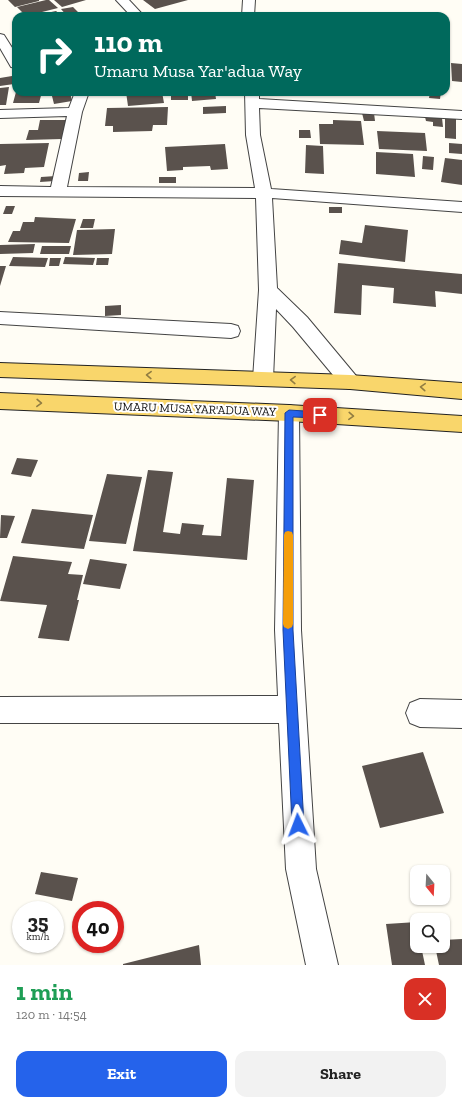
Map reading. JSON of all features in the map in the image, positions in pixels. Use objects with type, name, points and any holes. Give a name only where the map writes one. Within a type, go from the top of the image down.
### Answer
[{"type":"main road","points":[[0,370],[350,382],[462,391]]},
{"type":"main road","points":[[180,408],[183,377]]},
{"type":"main road","name":"UMARU MUSA YAR'ADUA WAY","points":[[0,402],[289,413],[426,420],[462,424]]},
{"type":"street","points":[[122,0],[134,12]]},
{"type":"street","points":[[248,0],[248,12]]},
{"type":"street","points":[[0,38],[12,58]]},
{"type":"street","points":[[58,190],[75,112],[81,96]]},
{"type":"street","points":[[263,379],[268,290],[264,194],[253,136],[252,98],[462,115]]},
{"type":"street","points":[[0,114],[75,112]]},
{"type":"street","points":[[0,190],[264,194],[462,207]]},
{"type":"street","points":[[268,290],[300,322],[350,382]]},
{"type":"street","points":[[0,318],[231,331]]},
{"type":"street","points":[[289,413],[288,630],[301,869],[322,965]]},
{"type":"street","points":[[0,710],[292,709]]},
{"type":"street","points":[[420,713],[462,714]]},
{"type":"building","points":[[8,0],[39,0],[39,1],[15,7]]},
{"type":"building","points":[[49,0],[58,8],[42,12],[22,12],[17,7]]},
{"type":"building","points":[[54,0],[86,0],[62,7]]},
{"type":"building","points":[[143,0],[188,0],[155,9]]},
{"type":"building","points":[[73,7],[78,12],[64,12],[61,9]]},
{"type":"building","points":[[451,63],[462,64],[462,82],[452,81]]},
{"type":"building","points":[[12,76],[12,84],[0,86],[0,78]]},
{"type":"building","points":[[9,87],[6,105],[0,105],[0,88]]},
{"type":"building","points":[[15,96],[41,96],[39,103],[13,103]]},
{"type":"building","points":[[52,96],[71,96],[72,101],[54,104]]},
{"type":"building","points":[[127,96],[163,96],[164,103],[128,106]]},
{"type":"building","points":[[171,96],[188,96],[188,100],[171,100]]},
{"type":"building","points":[[191,96],[216,96],[216,99],[192,101]]},
{"type":"building","points":[[429,96],[440,96],[440,99],[429,98]]},
{"type":"building","points":[[226,106],[226,113],[203,114],[203,107]]},
{"type":"building","points":[[168,107],[167,125],[153,125],[152,131],[113,132],[113,126],[105,126],[107,108]]},
{"type":"building","points":[[362,113],[374,113],[375,121],[364,121]]},
{"type":"building","points":[[425,117],[442,118],[443,127],[433,126],[433,122],[426,121]]},
{"type":"building","points":[[445,118],[456,119],[456,139],[445,138]]},
{"type":"building","points":[[40,120],[66,120],[62,139],[26,140],[29,130],[38,130]]},
{"type":"building","points":[[333,120],[361,121],[364,145],[320,144],[319,124],[333,124]]},
{"type":"building","points":[[299,130],[310,130],[311,138],[299,138]]},
{"type":"building","points":[[377,131],[425,133],[427,151],[379,149]]},
{"type":"building","points":[[49,143],[44,167],[25,168],[24,173],[4,174],[6,165],[0,166],[0,144]]},
{"type":"building","points":[[449,143],[462,144],[462,154],[449,153]]},
{"type":"building","points":[[225,144],[228,169],[211,170],[210,166],[183,167],[183,170],[167,171],[165,147]]},
{"type":"building","points":[[306,145],[323,146],[324,174],[305,173]]},
{"type":"building","points":[[376,152],[413,154],[415,177],[376,174]]},
{"type":"building","points":[[423,156],[434,157],[433,170],[422,169]]},
{"type":"building","points":[[445,158],[462,160],[462,185],[441,182]]},
{"type":"building","points":[[89,172],[88,181],[78,181],[79,173]]},
{"type":"building","points":[[56,176],[55,181],[40,182],[41,177]]},
{"type":"building","points":[[159,177],[176,177],[176,183],[159,183]]},
{"type":"building","points":[[6,206],[15,206],[12,214],[3,214]]},
{"type":"building","points":[[329,207],[342,207],[342,213],[329,213]]},
{"type":"building","points":[[35,217],[76,219],[69,243],[8,242],[13,231],[20,231],[23,222],[34,222]]},
{"type":"building","points":[[83,219],[95,219],[93,228],[80,228]]},
{"type":"building","points":[[365,225],[408,230],[405,262],[339,254],[341,240],[362,243]]},
{"type":"building","points":[[115,229],[112,254],[73,255],[77,230]]},
{"type":"building","points":[[35,244],[33,253],[0,254],[0,245]]},
{"type":"building","points":[[42,246],[71,246],[69,254],[40,254]]},
{"type":"building","points":[[13,257],[48,258],[45,267],[9,266]]},
{"type":"building","points":[[65,257],[95,258],[93,265],[63,264]]},
{"type":"building","points":[[50,258],[61,258],[59,266],[49,266]]},
{"type":"building","points":[[97,258],[109,258],[108,265],[96,265]]},
{"type":"building","points":[[338,263],[462,274],[462,294],[435,291],[436,307],[393,303],[394,288],[362,285],[361,315],[334,313]]},
{"type":"building","points":[[0,266],[6,266],[0,286]]},
{"type":"building","points":[[121,305],[121,315],[105,316],[105,306]]},
{"type":"building","points":[[17,458],[38,460],[31,477],[11,474]]},
{"type":"building","points":[[148,470],[173,472],[163,532],[180,534],[182,523],[204,525],[202,535],[221,536],[227,478],[254,480],[247,560],[133,551]]},
{"type":"building","points":[[107,474],[142,477],[126,544],[89,541]]},
{"type":"building","points":[[32,509],[93,515],[84,549],[21,543]]},
{"type":"building","points":[[1,515],[15,516],[7,538],[0,538]]},
{"type":"building","points":[[13,556],[72,562],[68,574],[83,575],[77,600],[79,600],[69,641],[38,638],[47,605],[0,601]]},
{"type":"building","points":[[90,559],[127,564],[120,589],[83,584]]},
{"type":"building","points":[[423,752],[444,813],[380,828],[362,766]]},
{"type":"building","points":[[41,872],[78,878],[72,901],[35,894]]},
{"type":"building","points":[[410,922],[410,953],[422,953],[425,965],[392,965],[386,924]]},
{"type":"building","points":[[462,939],[462,965],[439,965],[436,953],[450,953],[450,940]]},
{"type":"building","points":[[199,945],[201,965],[123,965],[123,964]]},
{"type":"slow traffic","points":[[288,535],[288,624]]},
{"type":"route","points":[[298,825],[288,630],[289,413],[320,415]]}]
